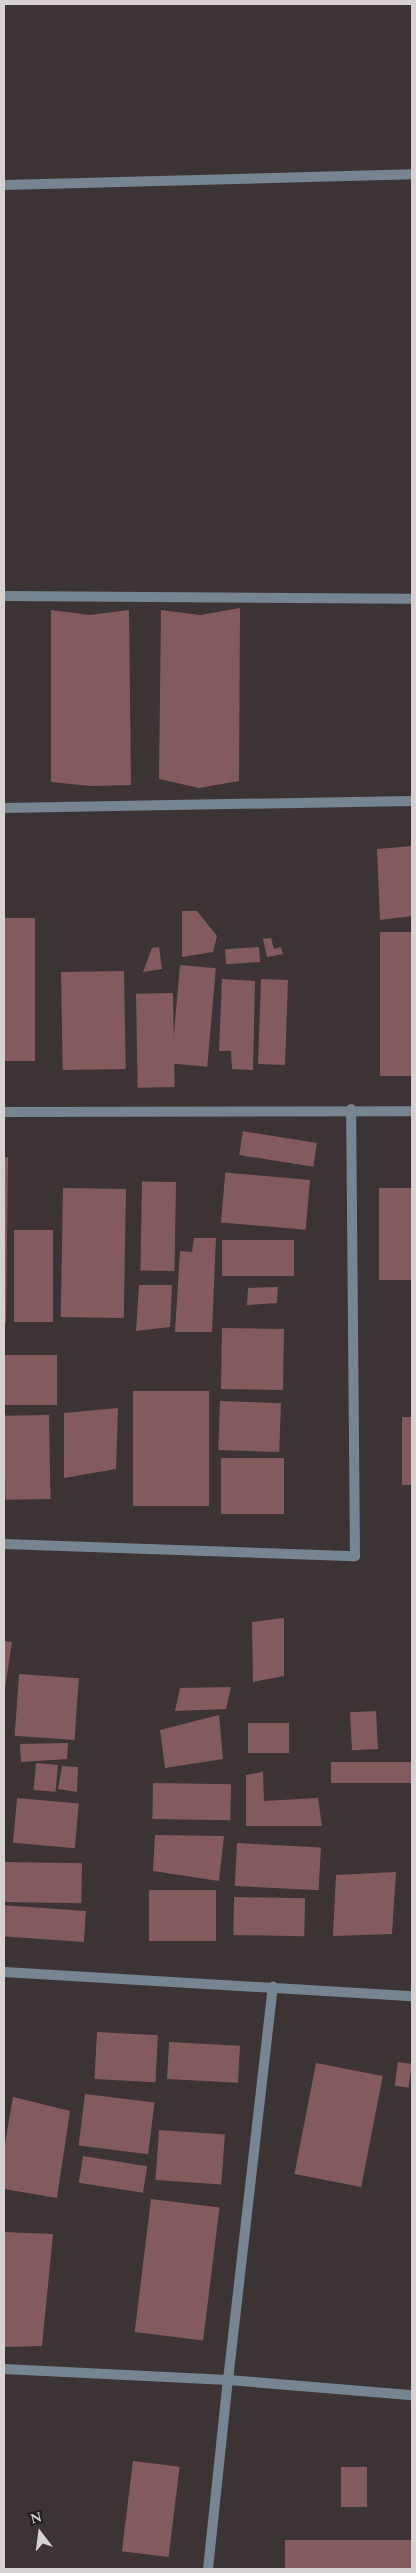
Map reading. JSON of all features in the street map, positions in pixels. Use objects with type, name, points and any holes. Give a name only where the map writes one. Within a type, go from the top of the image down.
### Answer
[{"type":"street","points":[[4,185],[412,174]]},
{"type":"street","points":[[4,596],[412,599]]},
{"type":"street","points":[[4,808],[412,801]]},
{"type":"street","points":[[4,1544],[355,1556],[352,1109]]},
{"type":"street","points":[[4,1112],[352,1109],[412,1111]]},
{"type":"street","points":[[4,1972],[412,1996]]},
{"type":"street","points":[[208,2569],[273,1987]]},
{"type":"street","points":[[4,2369],[228,2380],[412,2395]]},
{"type":"building","points":[[240,608],[239,781],[199,788],[159,779],[161,610],[200,615]]},
{"type":"building","points":[[51,610],[90,615],[129,610],[131,785],[91,786],[51,782]]},
{"type":"building","points":[[412,846],[412,916],[380,920],[377,849]]},
{"type":"building","points":[[182,911],[197,911],[217,936],[213,952],[182,957]]},
{"type":"building","points":[[4,918],[35,918],[35,1061],[4,1061]]},
{"type":"building","points":[[380,932],[412,932],[412,1076],[380,1076]]},
{"type":"building","points":[[271,938],[274,949],[281,947],[283,954],[267,957],[263,939]]},
{"type":"building","points":[[159,947],[162,969],[143,972],[152,948]]},
{"type":"building","points":[[259,947],[260,962],[226,964],[225,949]]},
{"type":"building","points":[[180,965],[216,968],[207,1067],[171,1064]]},
{"type":"building","points":[[124,971],[126,1069],[63,1070],[61,972]]},
{"type":"building","points":[[222,979],[255,981],[253,1070],[232,1069],[231,1051],[219,1051]]},
{"type":"building","points":[[261,979],[288,980],[285,1065],[258,1064]]},
{"type":"building","points":[[173,993],[175,1087],[138,1088],[136,994]]},
{"type":"building","points":[[243,1131],[317,1143],[313,1167],[239,1155]]},
{"type":"building","points":[[8,1157],[6,1323],[4,1323],[4,1158]]},
{"type":"building","points":[[225,1173],[310,1180],[306,1230],[221,1222]]},
{"type":"building","points":[[142,1181],[176,1182],[174,1271],[140,1270]]},
{"type":"building","points":[[63,1188],[126,1189],[124,1318],[61,1317]]},
{"type":"building","points":[[379,1188],[412,1188],[412,1280],[379,1280]]},
{"type":"building","points":[[14,1230],[53,1230],[53,1322],[14,1322]]},
{"type":"building","points":[[194,1238],[216,1238],[212,1332],[175,1332],[180,1251],[192,1252]]},
{"type":"building","points":[[222,1240],[294,1240],[294,1276],[222,1276]]},
{"type":"building","points":[[139,1285],[172,1285],[170,1327],[136,1331]]},
{"type":"building","points":[[278,1287],[277,1303],[247,1305],[248,1288]]},
{"type":"building","points":[[222,1328],[284,1329],[283,1390],[221,1389]]},
{"type":"building","points":[[4,1355],[57,1355],[57,1405],[4,1405]]},
{"type":"building","points":[[133,1391],[209,1391],[209,1506],[133,1506]]},
{"type":"building","points":[[220,1401],[281,1403],[279,1452],[218,1450]]},
{"type":"building","points":[[118,1408],[116,1469],[64,1478],[64,1413]]},
{"type":"building","points":[[49,1415],[50,1499],[5,1500],[4,1416]]},
{"type":"building","points":[[402,1417],[412,1417],[412,1485],[402,1485]]},
{"type":"building","points":[[221,1458],[284,1458],[284,1514],[221,1514]]},
{"type":"building","points":[[284,1618],[284,1676],[253,1682],[252,1622]]},
{"type":"building","points":[[4,1641],[12,1642],[5,1688],[4,1688]]},
{"type":"building","points":[[19,1674],[79,1678],[75,1740],[15,1736]]},
{"type":"building","points":[[231,1687],[226,1709],[175,1711],[180,1688]]},
{"type":"building","points":[[376,1711],[378,1749],[352,1750],[350,1712]]},
{"type":"building","points":[[219,1715],[223,1759],[165,1768],[160,1730]]},
{"type":"building","points":[[248,1723],[289,1723],[289,1753],[248,1753]]},
{"type":"building","points":[[68,1743],[67,1759],[21,1762],[20,1744]]},
{"type":"building","points":[[331,1762],[412,1762],[412,1783],[331,1783]]},
{"type":"building","points":[[36,1763],[58,1765],[56,1792],[34,1790]]},
{"type":"building","points":[[62,1766],[78,1767],[77,1792],[58,1789]]},
{"type":"building","points":[[263,1772],[264,1801],[318,1798],[322,1826],[246,1826],[246,1775]]},
{"type":"building","points":[[153,1783],[231,1784],[230,1820],[152,1819]]},
{"type":"building","points":[[17,1798],[79,1803],[75,1848],[13,1843]]},
{"type":"building","points":[[155,1835],[224,1836],[219,1881],[153,1871]]},
{"type":"building","points":[[237,1843],[321,1847],[319,1890],[235,1886]]},
{"type":"building","points":[[4,1862],[82,1863],[81,1903],[4,1902]]},
{"type":"building","points":[[396,1872],[392,1934],[333,1936],[336,1875]]},
{"type":"building","points":[[149,1890],[216,1890],[216,1941],[149,1941]]},
{"type":"building","points":[[234,1897],[305,1898],[304,1936],[233,1935]]},
{"type":"building","points":[[4,1905],[86,1911],[84,1942],[4,1936]]},
{"type":"building","points":[[97,2032],[158,2035],[155,2082],[95,2079]]},
{"type":"building","points":[[169,2042],[240,2046],[238,2083],[167,2079]]},
{"type":"building","points":[[398,2062],[412,2064],[409,2088],[395,2086]]},
{"type":"building","points":[[316,2063],[383,2076],[361,2187],[294,2174]]},
{"type":"building","points":[[85,2094],[154,2103],[148,2154],[79,2146]]},
{"type":"building","points":[[13,2097],[70,2111],[57,2198],[4,2189],[4,2149]]},
{"type":"building","points":[[159,2130],[225,2135],[221,2184],[156,2180]]},
{"type":"building","points":[[83,2156],[147,2166],[143,2193],[79,2183]]},
{"type":"building","points":[[151,2199],[219,2207],[203,2340],[135,2332]]},
{"type":"building","points":[[4,2232],[53,2234],[42,2346],[4,2347]]},
{"type":"building","points":[[133,2461],[180,2467],[169,2557],[122,2551]]},
{"type":"building","points":[[341,2467],[367,2467],[367,2507],[341,2507]]},
{"type":"building","points":[[285,2540],[412,2540],[412,2569],[285,2569]]}]
